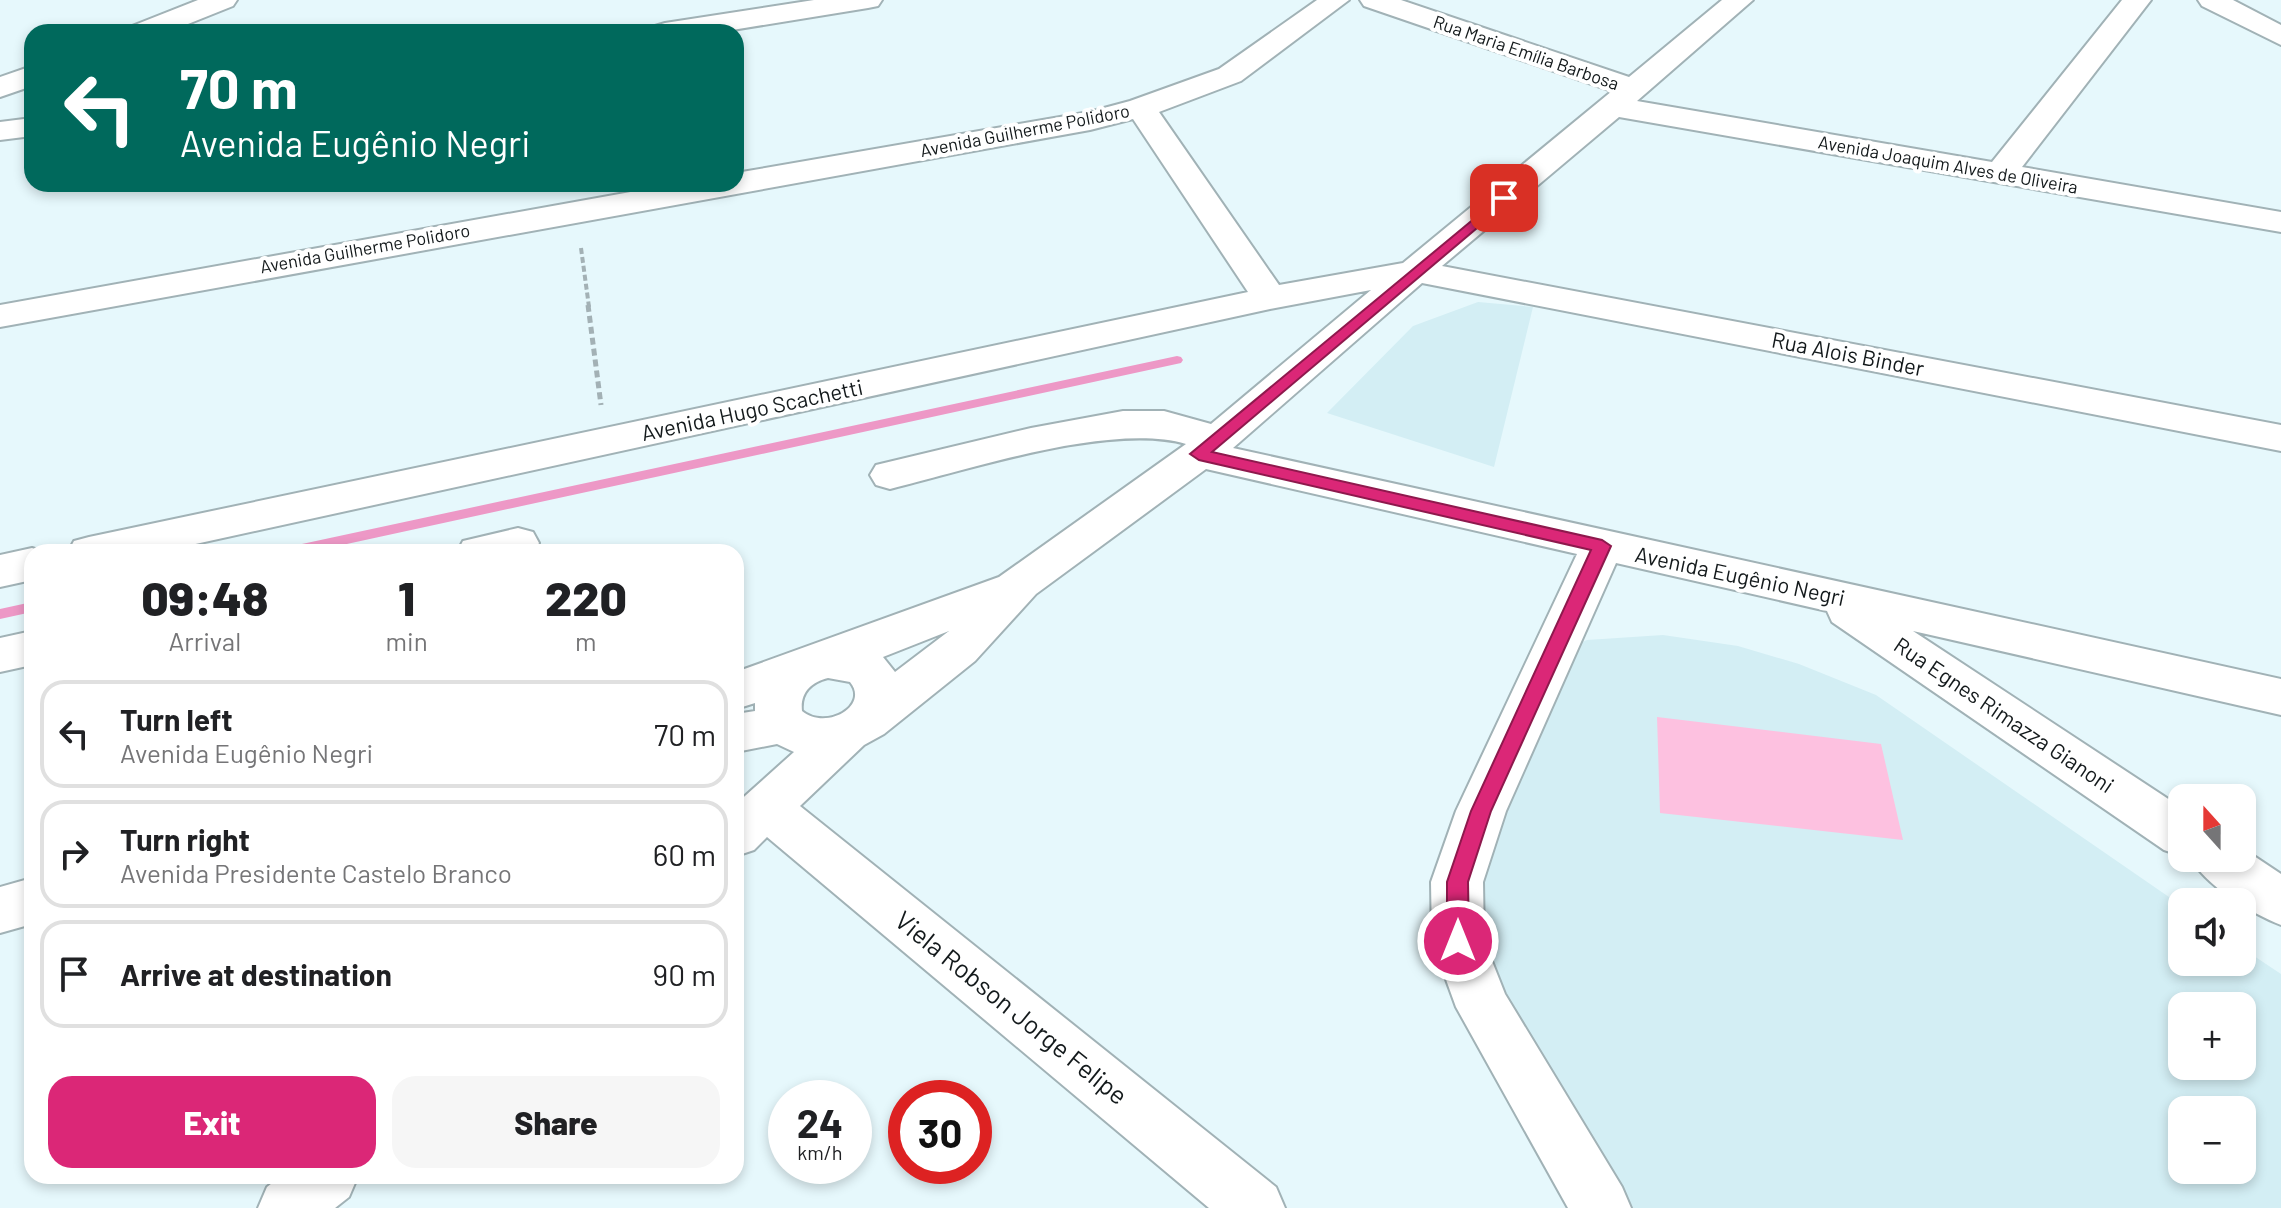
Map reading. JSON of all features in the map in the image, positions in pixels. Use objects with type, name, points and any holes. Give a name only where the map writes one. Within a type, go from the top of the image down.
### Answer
[{"type":"street","points":[[162,24],[223,0]]},
{"type":"street","points":[[716,24],[868,0]]},
{"type":"street","name":"Avenida Guilherme Polidoro","points":[[744,182],[1090,121],[1141,108],[1230,75],[1335,0]]},
{"type":"street","name":"Rua Maria Emília Barbosa","points":[[1374,0],[1625,98]]},
{"type":"street","points":[[751,821],[856,727],[967,641],[1015,588],[1208,446],[1739,0]]},
{"type":"street","points":[[2000,174],[2137,0]]},
{"type":"street","points":[[2212,0],[2281,36]]},
{"type":"street","points":[[0,88],[24,78]]},
{"type":"street","name":"Avenida Joaquim Alves de Oliveira","points":[[1625,98],[2000,174],[2281,222]]},
{"type":"street","points":[[1141,108],[1270,298]]},
{"type":"street","points":[[0,131],[24,128]]},
{"type":"street","name":"Avenida Guilherme Polidoro","points":[[0,316],[685,192]]},
{"type":"street","name":"Avenida Hugo Scachetti","points":[[127,544],[1270,298],[1415,271]]},
{"type":"street","name":"Rua Alois Binder","points":[[1415,271],[2281,438]]},
{"type":"street","name":"Avenida Eugênio Negri","points":[[890,475],[1031,441],[1123,424],[1164,424],[1208,446],[1602,546],[2281,697]]},
{"type":"street","points":[[1601,1208],[1483,1007],[1458,941],[1457,882],[1481,811],[1602,546]]},
{"type":"street","points":[[0,571],[24,566]]},
{"type":"street","points":[[744,688],[1015,588]]},
{"type":"street","name":"Rua Egnes Rimazza Gianoni","points":[[1826,595],[2168,826]]},
{"type":"street","points":[[0,655],[24,650]]},
{"type":"street","points":[[840,660],[863,666],[877,681],[879,701],[856,727],[818,738],[806,736],[785,724],[777,704],[786,681],[817,663],[840,660]]},
{"type":"street","points":[[744,732],[785,724]]},
{"type":"street","name":"Viela Robson Jorge Felipe","points":[[751,821],[1255,1208]]},
{"type":"street","points":[[2237,872],[2281,902]]},
{"type":"street","points":[[0,910],[24,903]]},
{"type":"street","points":[[288,1208],[318,1184]]},
{"type":"path","points":[[577,211],[605,442]]},
{"type":"shaded area","points":[[1478,302],[1533,307],[1494,467],[1327,413],[1413,326]]},
{"type":"shaded area","points":[[1663,635],[1738,646],[1799,664],[1876,695],[2168,896],[2168,976],[2256,976],[2256,957],[2281,974],[2281,1208],[1630,1208],[1595,1157],[1469,930],[1487,829],[1562,651],[1587,640]]},
{"type":"shaded area","points":[[1657,717],[1881,744],[1903,840],[1660,813]]},
{"type":"waterway","points":[[325,544],[1177,360]]},
{"type":"waterway","points":[[0,614],[24,609]]},
{"type":"route","points":[[1458,941],[1457,882],[1481,811],[1602,546],[1199,454],[1504,198]]}]
